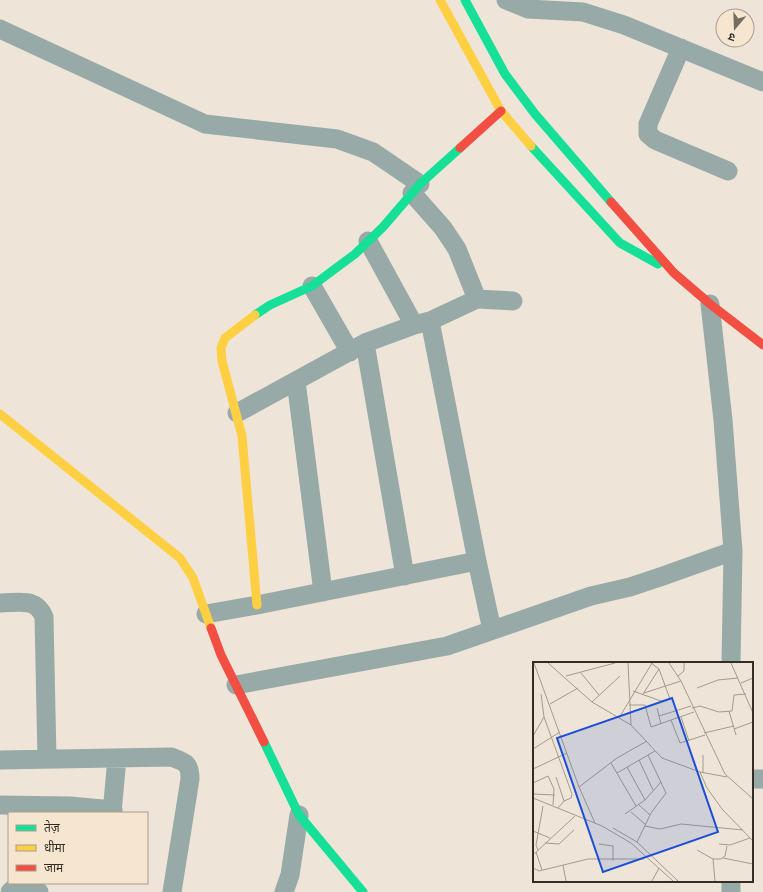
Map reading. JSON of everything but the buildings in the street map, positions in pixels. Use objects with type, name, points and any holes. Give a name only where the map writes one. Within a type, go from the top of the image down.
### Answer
[{"type":"street","points":[[440,0],[501,110],[554,173],[620,243],[674,273]]},
{"type":"street","points":[[506,0],[528,9],[584,12],[624,25],[763,82]]},
{"type":"street","points":[[472,3],[505,74],[535,114],[674,273],[710,304],[763,345]]},
{"type":"street","points":[[0,29],[205,124],[337,139],[373,152],[416,188],[457,249],[477,299]]},
{"type":"street","points":[[681,48],[648,124],[648,134],[655,140],[728,172]]},
{"type":"street","points":[[257,605],[242,436],[222,361],[221,348],[225,338],[247,320],[270,305],[312,286],[355,254],[416,188],[501,110]]},
{"type":"street","points":[[368,241],[422,323],[492,630]]},
{"type":"street","points":[[312,286],[357,347],[405,576]]},
{"type":"street","points":[[237,413],[357,347],[422,323],[477,299],[513,301]]},
{"type":"street","points":[[710,304],[723,420],[732,551],[731,662]]},
{"type":"street","points":[[296,381],[323,592]]},
{"type":"street","points":[[0,414],[180,558],[193,578],[221,655],[299,815],[354,888]]},
{"type":"street","points":[[236,685],[447,646],[591,596],[630,587],[663,576],[732,551]]},
{"type":"street","points":[[206,614],[477,561]]},
{"type":"street","points":[[0,603],[33,602],[40,608],[44,617],[47,759]]},
{"type":"street","points":[[0,760],[171,757],[184,762],[190,769],[190,779],[172,892]]},
{"type":"street","points":[[0,805],[70,806],[112,811],[117,758]]},
{"type":"street","points":[[753,779],[763,778]]},
{"type":"street","points":[[284,892],[290,875],[299,815]]},
{"type":"street","points":[[10,892],[12,890],[39,892]]},
{"type":"traffic: fast","points":[[465,0],[505,74],[535,114],[611,202]]},
{"type":"traffic: fast","points":[[531,146],[620,243],[658,264]]},
{"type":"traffic: fast","points":[[255,315],[270,305],[312,286],[355,254],[383,227],[420,184],[460,148]]},
{"type":"traffic: fast","points":[[264,742],[299,815],[363,892]]},
{"type":"traffic: slow","points":[[440,0],[501,111],[531,146]]},
{"type":"traffic: slow","points":[[255,315],[225,338],[221,348],[222,361],[242,436],[257,605]]},
{"type":"traffic: slow","points":[[0,414],[180,558],[193,578],[211,628]]},
{"type":"traffic: jam","points":[[460,148],[501,111]]},
{"type":"traffic: jam","points":[[611,202],[674,273],[710,304],[763,345]]},
{"type":"traffic: jam","points":[[211,628],[221,655],[264,742]]}]
